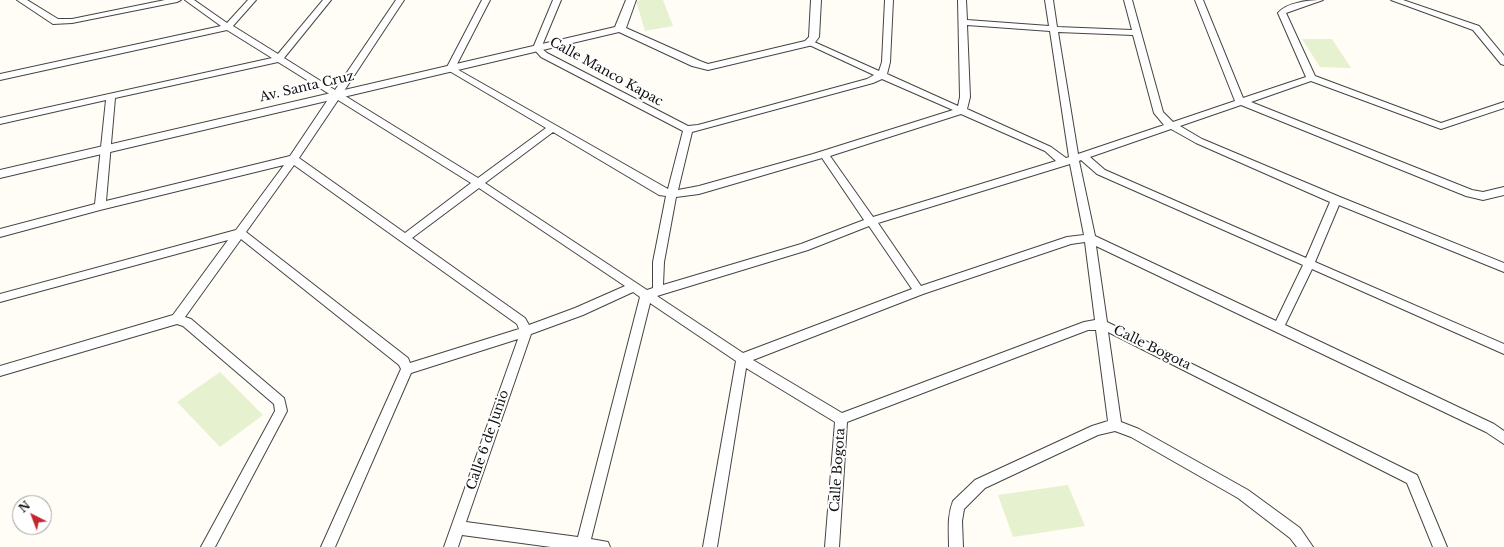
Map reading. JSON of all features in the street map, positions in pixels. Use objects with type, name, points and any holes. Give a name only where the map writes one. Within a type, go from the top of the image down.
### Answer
[{"type":"street","points":[[21,0],[56,22],[72,21],[177,0]]},
{"type":"street","points":[[189,0],[228,27],[338,94],[478,183],[742,359],[841,419]]},
{"type":"street","points":[[0,77],[228,27],[252,0]]},
{"type":"street","points":[[0,121],[280,59],[326,0]]},
{"type":"street","points":[[177,319],[293,159],[400,0]]},
{"type":"street","points":[[486,0],[450,69],[551,129],[663,192],[671,194],[693,190],[825,155],[951,115],[962,110],[966,97],[962,0]]},
{"type":"street","name":"Calle Manco Kapac","points":[[557,0],[537,48],[554,61],[681,127],[688,129]]},
{"type":"street","points":[[631,0],[620,28],[696,64],[708,67],[718,66],[809,43],[1048,149],[1092,166],[1101,172],[1504,349]]},
{"type":"street","points":[[809,43],[814,36],[816,0]]},
{"type":"street","points":[[882,75],[886,62],[889,0]]},
{"type":"street","points":[[1049,0],[1074,159],[1090,238],[1103,325],[1115,425]]},
{"type":"street","points":[[1128,0],[1159,112],[1170,125],[1199,141],[1336,200],[1504,268]]},
{"type":"street","points":[[1200,0],[1222,60],[1240,101],[1470,193],[1483,196],[1504,191]]},
{"type":"street","points":[[1311,78],[1282,13],[1285,10],[1319,0]]},
{"type":"street","points":[[1395,0],[1476,28],[1504,62]]},
{"type":"street","points":[[963,22],[1138,34]]},
{"type":"street","name":"Av. Santa Cruz","points":[[0,174],[620,28]]},
{"type":"street","points":[[659,291],[656,281],[658,263],[671,194],[688,129],[698,128],[863,83],[882,75]]},
{"type":"street","points":[[646,296],[804,247],[872,221],[1074,159],[1311,78],[1441,126],[1504,105]]},
{"type":"street","points":[[100,206],[108,148],[111,97]]},
{"type":"street","points":[[405,238],[551,129]]},
{"type":"street","points":[[825,155],[919,291]]},
{"type":"street","points":[[0,234],[100,206],[293,159],[521,321],[526,332]]},
{"type":"street","points":[[1278,328],[1309,264],[1336,200]]},
{"type":"street","points":[[0,298],[240,233]]},
{"type":"street","points":[[240,233],[404,362],[407,369],[328,547]]},
{"type":"street","points":[[742,359],[919,291],[1071,240],[1090,238],[1490,428],[1504,438]]},
{"type":"street","points":[[407,369],[526,332],[610,299],[634,287]]},
{"type":"street","points":[[582,546],[646,296]]},
{"type":"street","points":[[0,371],[177,319],[187,322],[280,402],[281,412],[208,547]]},
{"type":"street","name":"Calle Bogota","points":[[832,547],[841,419],[1088,325],[1103,325],[1124,334],[1412,479],[1440,547]]},
{"type":"street","name":"Calle 6 de Junio","points":[[451,547],[526,332]]},
{"type":"street","points":[[710,547],[742,359]]},
{"type":"street","points":[[956,547],[955,521],[958,506],[980,484],[1096,430],[1115,425],[1135,433],[1244,494],[1295,533],[1306,547]]},
{"type":"street","points":[[458,528],[582,546],[603,547]]},
{"type":"green space","points":[[663,0],[673,26],[645,31],[636,1]]},
{"type":"green space","points":[[1302,39],[1332,39],[1351,68],[1320,67]]},
{"type":"green space","points":[[220,372],[263,415],[220,447],[177,402]]},
{"type":"green space","points":[[1068,485],[1085,526],[1013,537],[998,495]]}]
